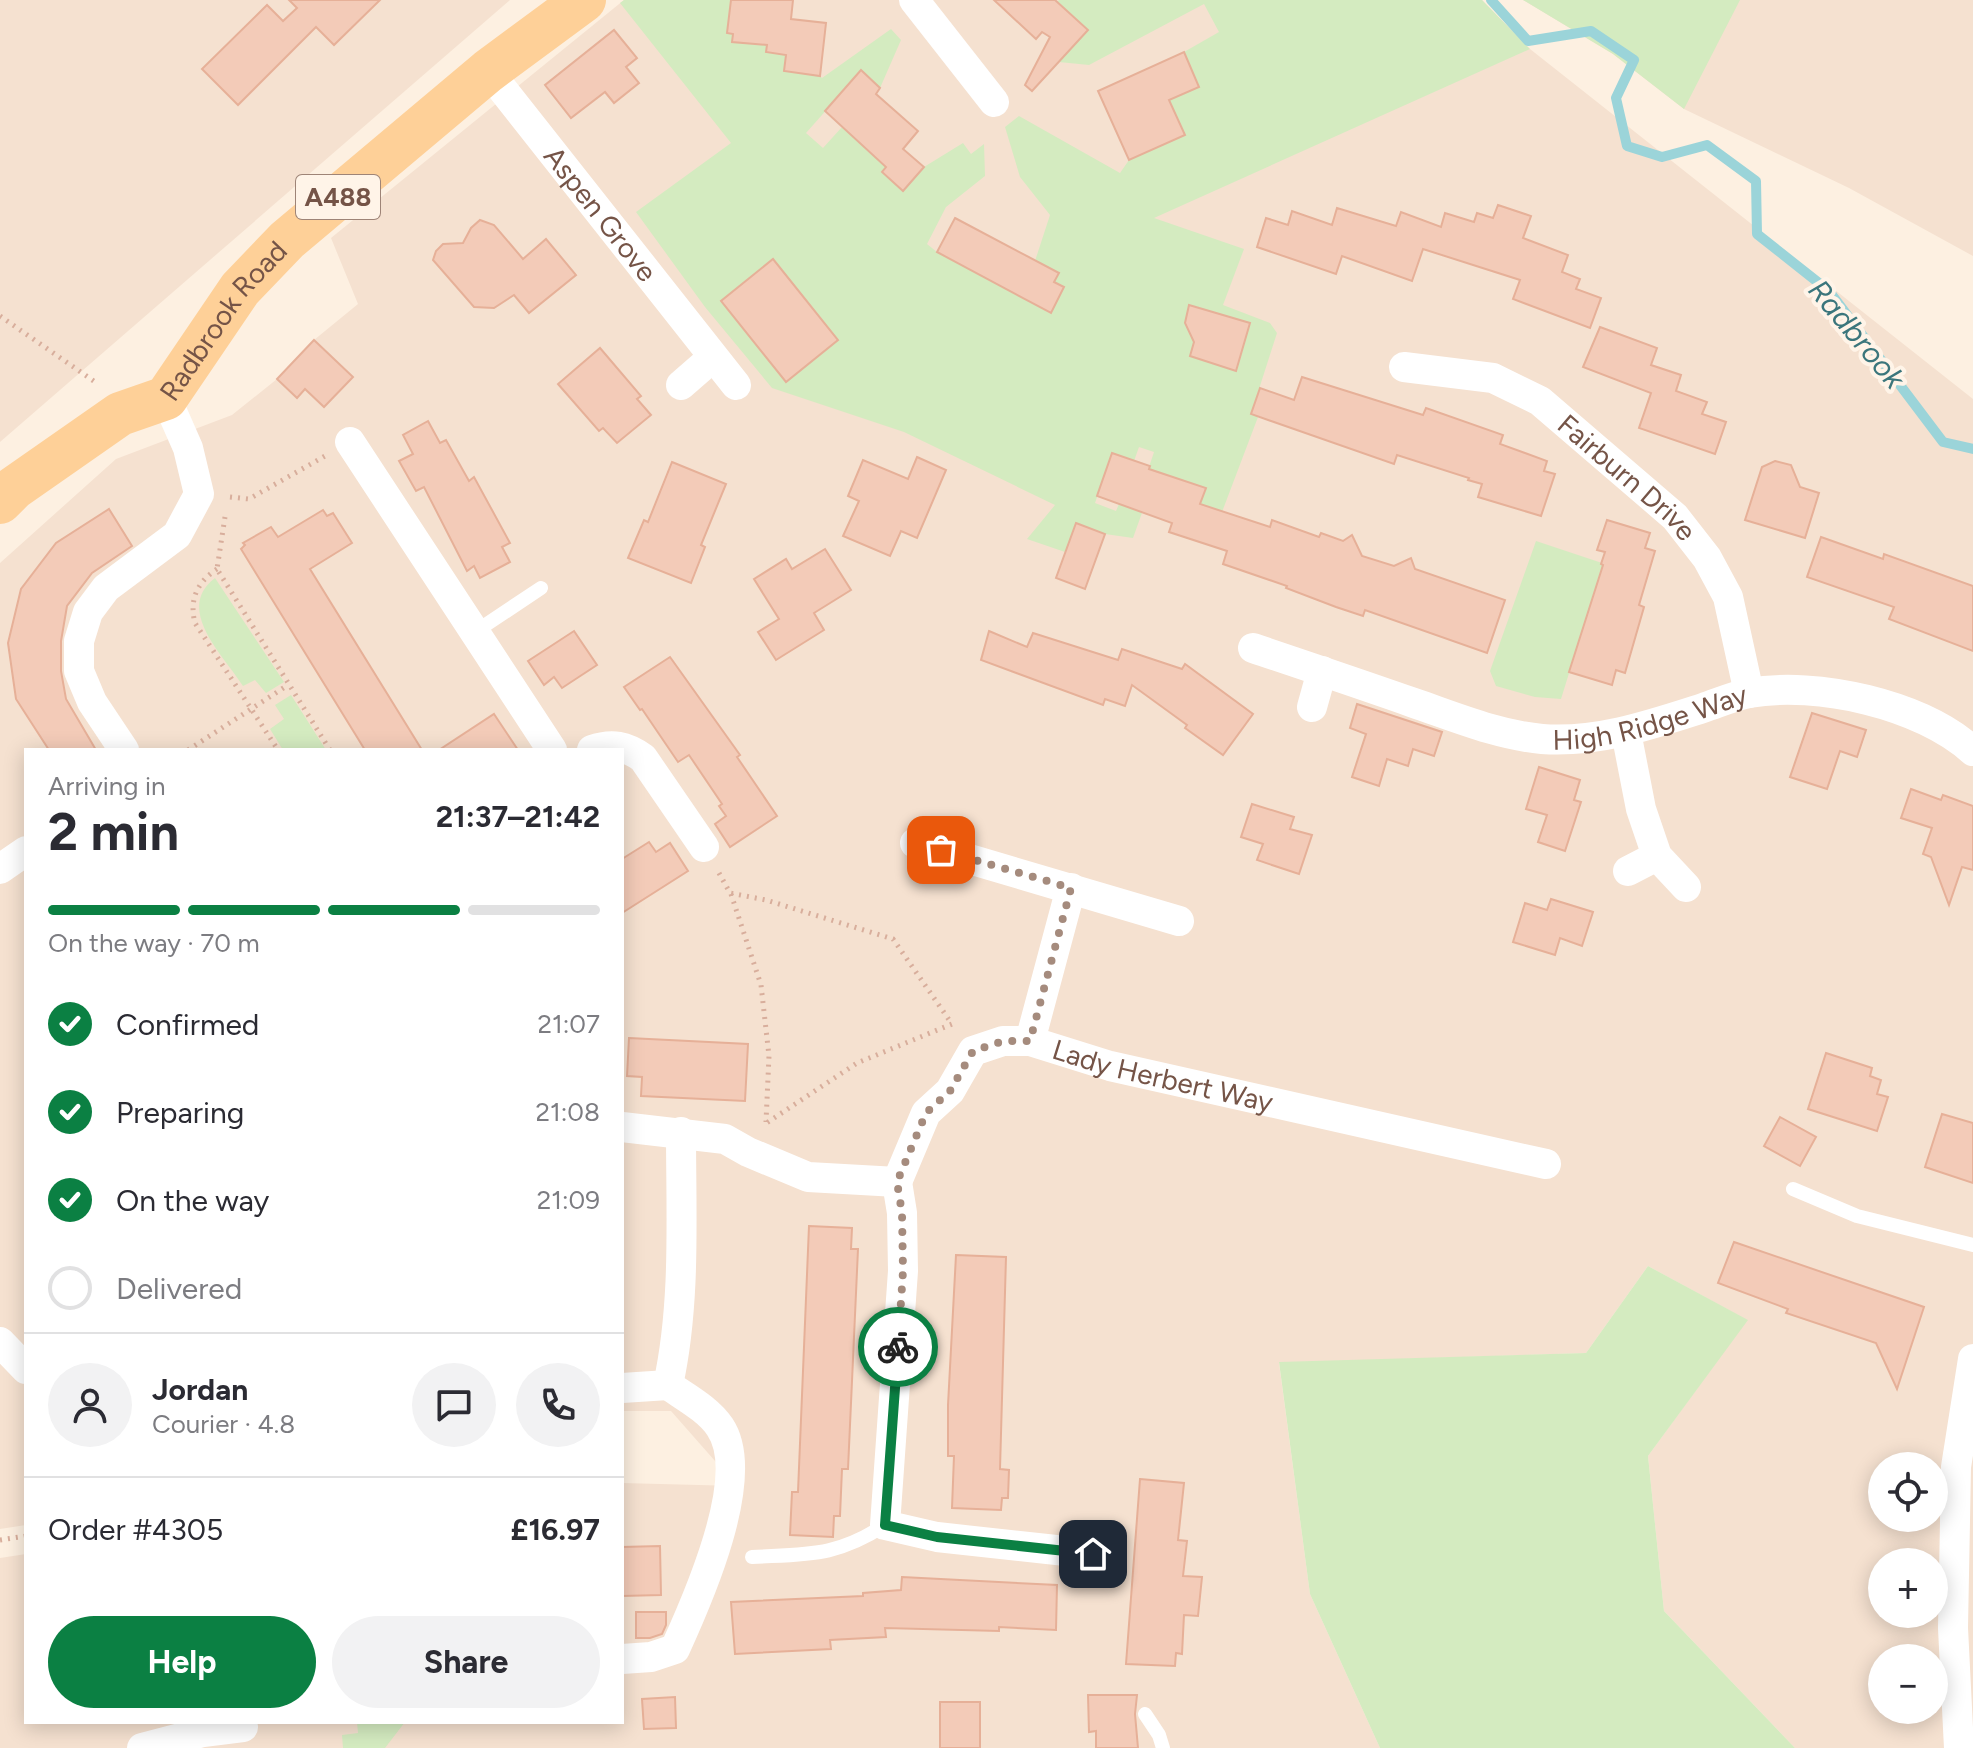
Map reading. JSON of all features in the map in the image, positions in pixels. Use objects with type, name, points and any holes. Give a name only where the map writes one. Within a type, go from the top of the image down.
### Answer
[{"type":"main road","name":"Radbrook Road","points":[[0,502],[14,488],[120,414],[166,398],[240,289],[287,240],[488,71],[584,0]]},
{"type":"street","points":[[914,0],[994,102]]},
{"type":"street","name":"Aspen Grove","points":[[488,71],[736,385]]},
{"type":"street","points":[[681,385],[712,358]]},
{"type":"street","name":"Fairburn Drive","points":[[1404,367],[1493,378],[1540,401],[1675,517],[1707,558],[1728,597],[1749,693]]},
{"type":"street","points":[[123,748],[92,702],[79,671],[79,641],[88,612],[106,588],[177,535],[199,494],[188,448],[166,398]]},
{"type":"street","points":[[350,442],[551,748]]},
{"type":"street","name":"High Ridge Way","points":[[1253,648],[1483,727],[1542,739],[1626,732],[1749,693],[1844,693],[1889,706],[1930,724],[1973,751]]},
{"type":"street","points":[[1312,707],[1322,671]]},
{"type":"street","points":[[1626,732],[1641,809],[1657,856],[1686,887]]},
{"type":"street","points":[[599,748],[610,745],[629,748],[643,758],[704,847]]},
{"type":"street","points":[[915,843],[1179,921]]},
{"type":"street","points":[[0,869],[24,852]]},
{"type":"street","points":[[1628,871],[1657,856]]},
{"type":"street","points":[[1030,1041],[1071,888]]},
{"type":"street","name":"Lady Herbert Way","points":[[897,1182],[926,1113],[950,1091],[973,1051],[1003,1041],[1030,1041],[1110,1066],[1546,1164]]},
{"type":"street","points":[[624,1127],[725,1139],[808,1177],[897,1182],[902,1213],[903,1271],[885,1525],[937,1537],[1093,1554]]},
{"type":"street","points":[[668,1385],[675,1352],[678,1312],[681,1132]]},
{"type":"street","points":[[0,1342],[24,1367]]},
{"type":"street","points":[[1959,1748],[1963,1628],[1956,1467],[1973,1359]]},
{"type":"street","points":[[624,1388],[668,1385],[698,1406],[721,1428],[729,1456],[728,1499],[710,1566],[675,1649],[651,1657],[624,1659]]},
{"type":"street","points":[[142,1748],[203,1732],[243,1727]]},
{"type":"lane","points":[[475,632],[541,588]]},
{"type":"lane","points":[[1793,1189],[1857,1216],[1973,1245]]},
{"type":"lane","points":[[752,1557],[828,1552],[861,1541],[885,1525]]},
{"type":"lane","points":[[1145,1714],[1159,1735],[1163,1748]]},
{"type":"path","points":[[0,316],[106,389],[120,414]]},
{"type":"path","points":[[277,748],[195,623],[193,598],[200,585],[217,569],[229,497],[249,499],[350,442]]},
{"type":"path","points":[[217,569],[329,748]]},
{"type":"path","points":[[193,748],[288,685]]},
{"type":"path","points":[[704,847],[730,893],[761,985],[769,1056],[766,1122]]},
{"type":"path","points":[[730,893],[766,900],[893,939],[952,1024],[857,1063],[766,1122],[748,1152]]},
{"type":"path","points":[[0,1540],[24,1536]]},
{"type":"shaded area","points":[[0,0],[510,0],[0,442]]},
{"type":"shaded area","points":[[624,0],[1482,0],[1530,49],[1973,399],[1973,1748],[1795,1748],[1664,1611],[1648,1456],[1747,1320],[1648,1266],[1586,1353],[1279,1363],[1310,1594],[1380,1748],[0,1748],[0,1558],[24,1554],[24,1724],[624,1724],[624,1483],[737,1486],[671,1411],[624,1411],[624,748],[24,748],[24,1525],[0,1529],[0,563],[116,459],[232,415],[277,379],[314,340],[358,304],[331,238]]},
{"type":"shaded area","points":[[1523,0],[1973,0],[1973,256],[1849,188],[1684,109],[1613,54]]},
{"type":"green space","points":[[624,0],[731,0],[727,32],[733,34],[732,42],[767,45],[766,52],[786,55],[785,71],[822,78],[891,29],[901,40],[880,88],[861,71],[806,133],[823,148],[842,127],[886,167],[882,172],[924,167],[963,143],[971,154],[984,144],[985,176],[946,207],[927,244],[1050,313],[1064,287],[1054,282],[1035,261],[1050,215],[1020,177],[1005,127],[1019,116],[1120,173],[1129,160],[1185,135],[1169,100],[1184,52],[1219,32],[1204,4],[1089,65],[1059,62],[1088,30],[1057,2],[1059,0],[1482,0],[1530,49],[1154,218],[1244,249],[1223,305],[1270,323],[1277,333],[1251,414],[1258,417],[1222,512],[1200,505],[1206,489],[1143,510],[1133,538],[1105,534],[1076,524],[1065,552],[1027,539],[1055,505],[904,432],[772,388],[705,307],[636,212],[731,143],[620,3]],"holes":[[[773,259],[838,340],[786,382],[721,301]],[[1196,307],[1250,324],[1243,347],[1230,369],[1190,356],[1197,333],[1188,330],[1185,323],[1188,310]],[[1139,447],[1154,452],[1135,509],[1119,504],[1116,511],[1095,503],[1112,454],[1134,461]]]},
{"type":"green space","points":[[1523,0],[1740,0],[1684,109],[1613,54]]},
{"type":"green space","points":[[1536,541],[1641,576],[1598,621],[1637,633],[1634,641],[1588,644],[1579,641],[1561,699],[1535,697],[1496,686],[1490,671]]},
{"type":"green space","points":[[215,578],[284,682],[266,693],[255,680],[243,686],[206,632],[199,604],[204,590]]},
{"type":"green space","points":[[291,695],[325,748],[282,748],[270,729],[284,719],[275,705]]},
{"type":"green space","points":[[1648,1266],[1748,1320],[1648,1456],[1664,1611],[1795,1748],[1380,1748],[1310,1594],[1279,1362],[1586,1353]]},
{"type":"green space","points":[[357,1724],[403,1724],[385,1748],[343,1748],[342,1735],[358,1733]]},
{"type":"building","points":[[289,0],[380,0],[334,45],[316,27],[238,105],[202,69],[267,5],[283,21],[297,8]]},
{"type":"building","points":[[731,0],[793,0],[791,19],[826,23],[820,76],[784,71],[786,55],[766,52],[767,45],[732,42],[733,34],[727,33]]},
{"type":"building","points":[[994,0],[1055,0],[1088,30],[1032,91],[1025,85],[1050,37],[1042,32],[1036,39]]},
{"type":"building","points":[[614,30],[637,58],[626,67],[639,83],[614,103],[605,92],[571,118],[545,85]]},
{"type":"building","points":[[1184,52],[1199,87],[1169,100],[1185,135],[1129,160],[1098,91]]},
{"type":"building","points":[[861,70],[880,88],[876,94],[918,131],[903,149],[924,167],[903,191],[882,172],[886,167],[825,111]]},
{"type":"building","points":[[1498,205],[1531,216],[1523,238],[1568,255],[1562,272],[1580,279],[1576,289],[1601,298],[1590,328],[1513,299],[1520,280],[1423,249],[1412,281],[1342,256],[1336,274],[1257,247],[1266,218],[1288,225],[1292,211],[1332,225],[1337,208],[1396,226],[1401,212],[1441,227],[1445,213],[1474,222],[1477,213],[1493,218]]},
{"type":"building","points":[[955,218],[1059,273],[1054,282],[1064,287],[1051,313],[937,252]]},
{"type":"building","points":[[480,220],[494,225],[523,259],[546,239],[576,275],[529,313],[514,295],[494,308],[474,307],[433,260],[443,244],[463,243],[471,228]]},
{"type":"building","points":[[773,259],[838,340],[786,382],[721,301]]},
{"type":"building","points":[[1189,305],[1250,323],[1236,371],[1190,356],[1194,342],[1185,323]]},
{"type":"building","points":[[1600,327],[1657,348],[1651,365],[1681,375],[1676,391],[1707,402],[1702,414],[1726,422],[1715,454],[1639,428],[1651,393],[1583,367]]},
{"type":"building","points":[[314,340],[353,377],[324,407],[305,389],[297,398],[277,379]]},
{"type":"building","points":[[600,348],[641,396],[637,399],[651,415],[617,443],[603,428],[599,431],[558,384]]},
{"type":"building","points":[[1302,377],[1423,415],[1426,408],[1503,435],[1500,444],[1547,461],[1544,471],[1555,474],[1541,516],[1478,497],[1482,484],[1469,478],[1397,455],[1394,464],[1251,414],[1260,388],[1294,400]]},
{"type":"building","points":[[428,421],[440,443],[446,440],[469,481],[474,477],[510,543],[502,547],[510,562],[480,578],[474,566],[467,571],[424,487],[416,491],[399,461],[413,454],[403,435]]},
{"type":"building","points":[[1112,453],[1206,488],[1200,504],[1270,527],[1272,520],[1319,537],[1321,533],[1343,541],[1352,535],[1362,556],[1394,566],[1411,558],[1415,569],[1505,600],[1487,653],[1365,610],[1363,616],[1336,607],[1223,564],[1227,551],[1169,532],[1172,523],[1097,496]]},
{"type":"building","points":[[917,457],[946,470],[917,538],[901,531],[890,556],[843,536],[859,501],[848,496],[863,460],[908,479]]},
{"type":"building","points":[[1775,461],[1791,465],[1800,487],[1819,493],[1805,538],[1745,520],[1762,467]]},
{"type":"building","points":[[672,462],[726,484],[701,545],[705,547],[691,583],[628,558],[644,520],[648,522]]},
{"type":"building","points":[[109,509],[132,546],[92,573],[67,606],[61,641],[61,671],[66,699],[95,748],[48,748],[16,699],[8,643],[21,589],[56,543]]},
{"type":"building","points":[[323,510],[327,516],[333,513],[352,543],[310,569],[421,748],[364,748],[241,549],[245,545],[243,543],[271,527],[278,537]]},
{"type":"building","points":[[1607,520],[1650,533],[1645,548],[1655,551],[1639,605],[1644,607],[1625,673],[1616,670],[1612,685],[1569,672],[1603,565],[1605,552],[1597,550]]},
{"type":"building","points":[[1076,523],[1105,534],[1085,589],[1056,578]]},
{"type":"building","points":[[1821,537],[1883,559],[1884,554],[1973,586],[1973,651],[1889,619],[1894,607],[1807,577]]},
{"type":"building","points":[[825,549],[851,590],[814,613],[824,630],[776,660],[758,632],[779,619],[754,579],[786,559],[792,569]]},
{"type":"building","points":[[574,631],[597,665],[562,688],[554,677],[544,685],[528,661]]},
{"type":"building","points":[[989,631],[1027,647],[1033,633],[1118,660],[1122,649],[1182,669],[1185,664],[1253,714],[1223,755],[1132,685],[1125,706],[1105,699],[1103,705],[981,660]]},
{"type":"building","points":[[670,657],[740,755],[737,757],[777,816],[730,847],[715,824],[726,816],[719,806],[722,804],[689,755],[678,762],[624,687]]},
{"type":"building","points":[[1357,704],[1442,732],[1434,756],[1413,749],[1408,766],[1387,759],[1379,786],[1352,777],[1366,734],[1350,728]]},
{"type":"building","points":[[1812,713],[1866,730],[1857,757],[1840,751],[1827,789],[1790,777]]},
{"type":"building","points":[[494,714],[517,748],[442,748]]},
{"type":"building","points":[[1539,767],[1580,780],[1574,800],[1581,802],[1565,851],[1538,842],[1547,815],[1526,809]]},
{"type":"building","points":[[1911,789],[1941,800],[1943,795],[1973,806],[1973,870],[1962,867],[1949,905],[1931,857],[1923,854],[1932,828],[1901,818]]},
{"type":"building","points":[[1252,804],[1294,817],[1290,829],[1312,835],[1299,874],[1257,860],[1263,844],[1241,837]]},
{"type":"building","points":[[649,842],[656,852],[670,843],[688,871],[624,912],[624,858]]},
{"type":"building","points":[[1551,899],[1593,912],[1582,946],[1560,938],[1555,955],[1513,942],[1525,903],[1547,910]]},
{"type":"building","points":[[629,1038],[748,1044],[745,1101],[641,1096],[642,1077],[627,1076]]},
{"type":"building","points":[[1826,1053],[1872,1068],[1870,1076],[1881,1080],[1877,1094],[1888,1097],[1877,1131],[1808,1109]]},
{"type":"building","points":[[1942,1114],[1973,1123],[1973,1183],[1925,1167]]},
{"type":"building","points":[[1780,1117],[1816,1137],[1800,1166],[1764,1146]]},
{"type":"building","points":[[809,1226],[852,1228],[851,1249],[858,1249],[848,1469],[842,1469],[840,1516],[834,1516],[833,1537],[790,1535],[792,1492],[798,1492]]},
{"type":"building","points":[[1734,1242],[1924,1307],[1897,1389],[1876,1343],[1786,1313],[1788,1309],[1718,1283]]},
{"type":"building","points":[[956,1255],[1006,1257],[1000,1469],[1009,1470],[1008,1498],[1002,1498],[1001,1510],[952,1508],[954,1456],[948,1456],[948,1405]]},
{"type":"building","points":[[1140,1479],[1184,1483],[1178,1540],[1187,1541],[1183,1576],[1202,1577],[1198,1616],[1184,1615],[1182,1654],[1176,1653],[1175,1666],[1126,1664]]},
{"type":"building","points":[[660,1546],[661,1595],[624,1596],[624,1547]]},
{"type":"building","points":[[902,1577],[1057,1585],[1056,1630],[885,1628],[886,1637],[830,1640],[831,1649],[735,1654],[731,1602],[863,1596],[863,1593],[901,1590]]},
{"type":"building","points":[[636,1612],[666,1612],[662,1634],[636,1638]]},
{"type":"building","points":[[1088,1695],[1137,1695],[1138,1748],[1096,1748],[1096,1731],[1089,1732]]},
{"type":"building","points":[[675,1697],[676,1728],[644,1729],[642,1699]]},
{"type":"building","points":[[940,1702],[980,1702],[980,1748],[940,1748]]},
{"type":"waterway","name":"Radbrook","points":[[1491,0],[1528,41],[1591,31],[1634,60],[1616,98],[1627,146],[1662,157],[1707,145],[1756,181],[1757,234],[1829,291],[1943,442],[1973,449]]},
{"type":"way so far","points":[[898,1347],[903,1271],[902,1213],[897,1182],[926,1113],[950,1091],[973,1051],[1003,1041],[1030,1041],[1071,888],[941,850]]},
{"type":"route","points":[[898,1347],[885,1525],[937,1537],[1093,1554]]}]
